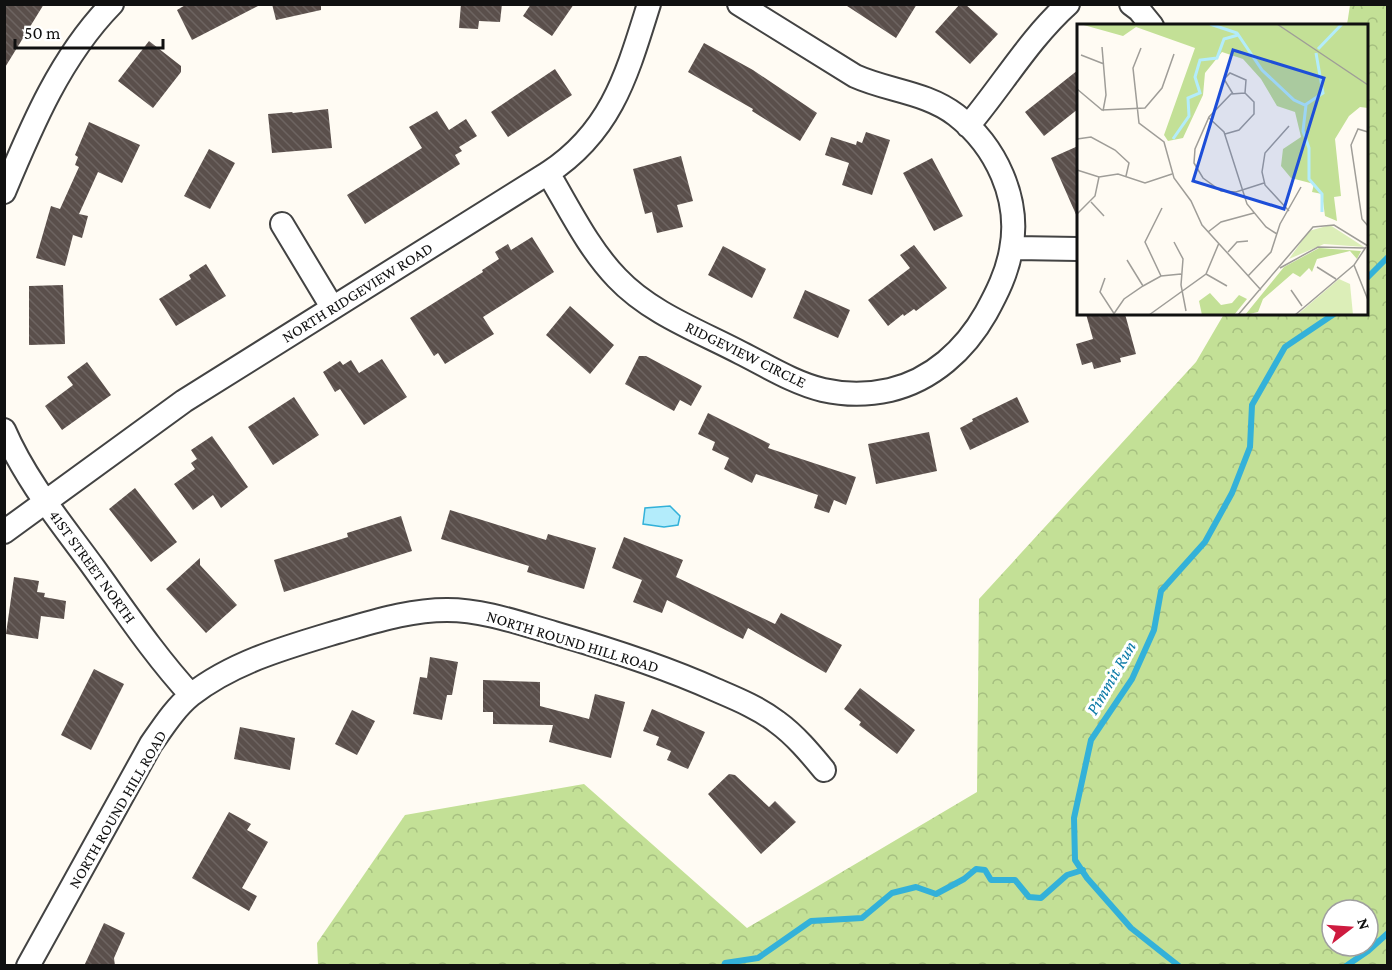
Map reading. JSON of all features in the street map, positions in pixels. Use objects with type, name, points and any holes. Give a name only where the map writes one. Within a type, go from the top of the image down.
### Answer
[{"type":"street","points":[[4,192],[54,85],[86,34],[112,4]]},
{"type":"street","name":"NORTH RIDGEVIEW ROAD","points":[[4,532],[184,401],[548,172],[584,144],[608,114],[629,67],[649,4]]},
{"type":"street","name":"RIDGEVIEW CIRCLE","points":[[548,172],[595,250],[615,276],[638,297],[793,380],[835,393],[862,394],[890,390],[915,381],[946,362],[963,346],[982,320],[999,289],[1012,248],[1011,204],[1003,177],[990,151],[968,126],[945,108],[933,101],[855,76],[739,4]]},
{"type":"street","points":[[968,126],[1054,17],[1068,4]]},
{"type":"street","points":[[1131,4],[1150,24]]},
{"type":"street","points":[[282,224],[332,307]]},
{"type":"street","points":[[1012,248],[1077,249]]},
{"type":"street","name":"41ST STREET NORTH","points":[[4,430],[26,472],[46,502],[165,666],[191,695]]},
{"type":"street","name":"NORTH ROUND HILL ROAD","points":[[28,966],[146,754],[176,710],[191,695],[240,666],[292,645],[385,618],[434,610],[470,611],[611,650],[687,677],[759,711],[796,738],[824,770]]},
{"type":"green space","points":[[1350,5],[1388,5],[1387,965],[318,965],[317,943],[405,815],[584,784],[747,928],[977,792],[979,599],[1196,362],[1223,315],[1368,315],[1368,24],[1347,24]]},
{"type":"water","points":[[670,506],[680,516],[678,525],[664,527],[643,524],[645,508]]},
{"type":"building","points":[[4,4],[44,4],[4,69]]},
{"type":"building","points":[[187,4],[262,4],[192,40],[177,10]]},
{"type":"building","points":[[272,4],[321,4],[321,10],[276,20]]},
{"type":"building","points":[[461,4],[502,4],[500,22],[479,21],[478,29],[459,28]]},
{"type":"building","points":[[531,4],[574,4],[552,36],[523,16]]},
{"type":"building","points":[[844,4],[917,4],[896,38]]},
{"type":"building","points":[[960,4],[965,4],[998,34],[970,64],[935,32]]},
{"type":"building","points":[[149,41],[181,66],[181,72],[153,108],[118,81]]},
{"type":"building","points":[[704,43],[753,70],[817,113],[800,141],[752,111],[753,109],[688,72]]},
{"type":"building","points":[[555,69],[572,95],[508,137],[491,112]]},
{"type":"building","points":[[1077,71],[1077,110],[1044,136],[1025,112]]},
{"type":"building","points":[[328,109],[332,148],[272,153],[268,114]]},
{"type":"building","points":[[437,111],[449,130],[466,119],[477,136],[459,147],[462,151],[455,155],[460,164],[365,224],[347,195],[422,148],[409,127]]},
{"type":"building","points":[[89,122],[140,145],[122,183],[98,172],[79,214],[88,216],[82,238],[73,235],[65,266],[36,258],[51,206],[60,209],[79,167],[75,165],[78,157],[75,155]]},
{"type":"building","points":[[866,132],[890,140],[872,195],[842,185],[849,163],[825,155],[831,137],[856,145],[857,141],[862,143]]},
{"type":"building","points":[[1077,146],[1077,217],[1051,158]]},
{"type":"building","points":[[209,149],[235,163],[210,209],[184,196]]},
{"type":"building","points":[[681,156],[693,201],[677,205],[683,227],[657,233],[652,212],[645,214],[633,169]]},
{"type":"building","points":[[932,158],[963,216],[934,231],[903,173]]},
{"type":"building","points":[[532,237],[554,272],[483,317],[494,334],[445,364],[438,353],[434,356],[410,318],[483,272],[482,270],[499,259],[495,252],[508,244],[511,250]]},
{"type":"building","points":[[914,245],[947,288],[916,311],[914,309],[904,316],[903,314],[888,326],[868,300],[910,268],[900,255]]},
{"type":"building","points":[[723,246],[766,269],[752,298],[708,275]]},
{"type":"building","points":[[206,264],[226,296],[176,326],[159,299],[191,279],[189,275]]},
{"type":"building","points":[[63,285],[65,344],[29,345],[29,286]]},
{"type":"building","points":[[805,290],[850,310],[838,338],[793,318]]},
{"type":"building","points":[[570,306],[614,345],[590,374],[546,335]]},
{"type":"building","points":[[1086,315],[1125,315],[1136,354],[1120,358],[1121,362],[1094,369],[1092,362],[1082,365],[1076,344],[1093,339]]},
{"type":"building","points":[[639,356],[646,356],[702,386],[691,406],[680,400],[674,411],[625,384]]},
{"type":"building","points":[[382,359],[407,397],[364,425],[340,389],[335,392],[323,372],[340,361],[343,365],[351,360],[359,373]]},
{"type":"building","points":[[87,362],[111,395],[62,430],[45,406],[73,385],[67,377]]},
{"type":"building","points":[[294,397],[319,435],[273,465],[248,427]]},
{"type":"building","points":[[1017,397],[1029,422],[970,450],[960,428],[973,421],[972,419]]},
{"type":"building","points":[[708,413],[770,444],[768,448],[856,477],[846,505],[834,500],[829,513],[814,508],[818,495],[756,474],[752,483],[724,469],[729,458],[712,450],[715,442],[698,434]]},
{"type":"building","points":[[929,432],[937,471],[876,484],[868,444]]},
{"type":"building","points":[[212,436],[248,487],[221,508],[213,495],[193,510],[174,484],[195,469],[191,463],[197,459],[191,450]]},
{"type":"building","points":[[135,488],[177,542],[151,562],[109,509]]},
{"type":"building","points":[[450,510],[546,540],[548,534],[596,548],[584,589],[527,572],[529,566],[441,539]]},
{"type":"building","points":[[401,516],[412,551],[284,592],[274,560],[348,537],[347,533]]},
{"type":"building","points":[[624,537],[683,560],[676,577],[775,624],[781,613],[842,645],[826,673],[748,628],[743,639],[667,600],[662,613],[633,602],[642,580],[612,568]]},
{"type":"building","points":[[200,558],[200,565],[237,605],[206,633],[166,589]]},
{"type":"building","points":[[14,577],[39,581],[37,592],[45,593],[44,597],[66,601],[64,619],[41,616],[38,639],[6,634]]},
{"type":"building","points":[[430,657],[458,662],[452,695],[447,695],[442,720],[413,714],[420,677],[427,678]]},
{"type":"building","points":[[94,669],[124,684],[91,750],[61,735]]},
{"type":"building","points":[[483,680],[540,682],[540,706],[589,719],[595,694],[625,702],[611,758],[549,742],[553,725],[493,724],[493,712],[483,712]]},
{"type":"building","points":[[860,688],[915,730],[897,754],[859,725],[861,722],[844,709]]},
{"type":"building","points":[[652,709],[705,732],[688,769],[667,760],[671,751],[656,745],[659,737],[643,731]]},
{"type":"building","points":[[352,710],[375,721],[357,755],[335,744]]},
{"type":"building","points":[[240,727],[295,738],[290,770],[234,759]]},
{"type":"building","points":[[729,774],[735,775],[769,807],[775,801],[796,822],[761,854],[708,794]]},
{"type":"building","points":[[229,812],[251,824],[247,830],[268,842],[242,888],[257,896],[249,911],[192,878]]},
{"type":"building","points":[[104,923],[125,933],[114,958],[115,966],[84,966]]},
{"type":"waterway","name":"Pimmit Run","points":[[1368,277],[1388,257]]},
{"type":"waterway","name":"Pimmit Run","points":[[1179,966],[1131,928],[1087,878],[1075,860],[1074,818],[1091,740],[1132,679],[1154,630],[1161,591],[1205,542],[1232,493],[1250,447],[1252,405],[1285,347],[1333,315]]},
{"type":"waterway","points":[[724,966],[725,963],[758,958],[811,921],[862,918],[892,893],[916,887],[936,894],[964,879],[976,869],[985,870],[991,880],[1015,880],[1029,897],[1041,898],[1067,875],[1083,870]]},
{"type":"waterway","name":"Pimmit Run","points":[[1346,966],[1388,933]]}]
